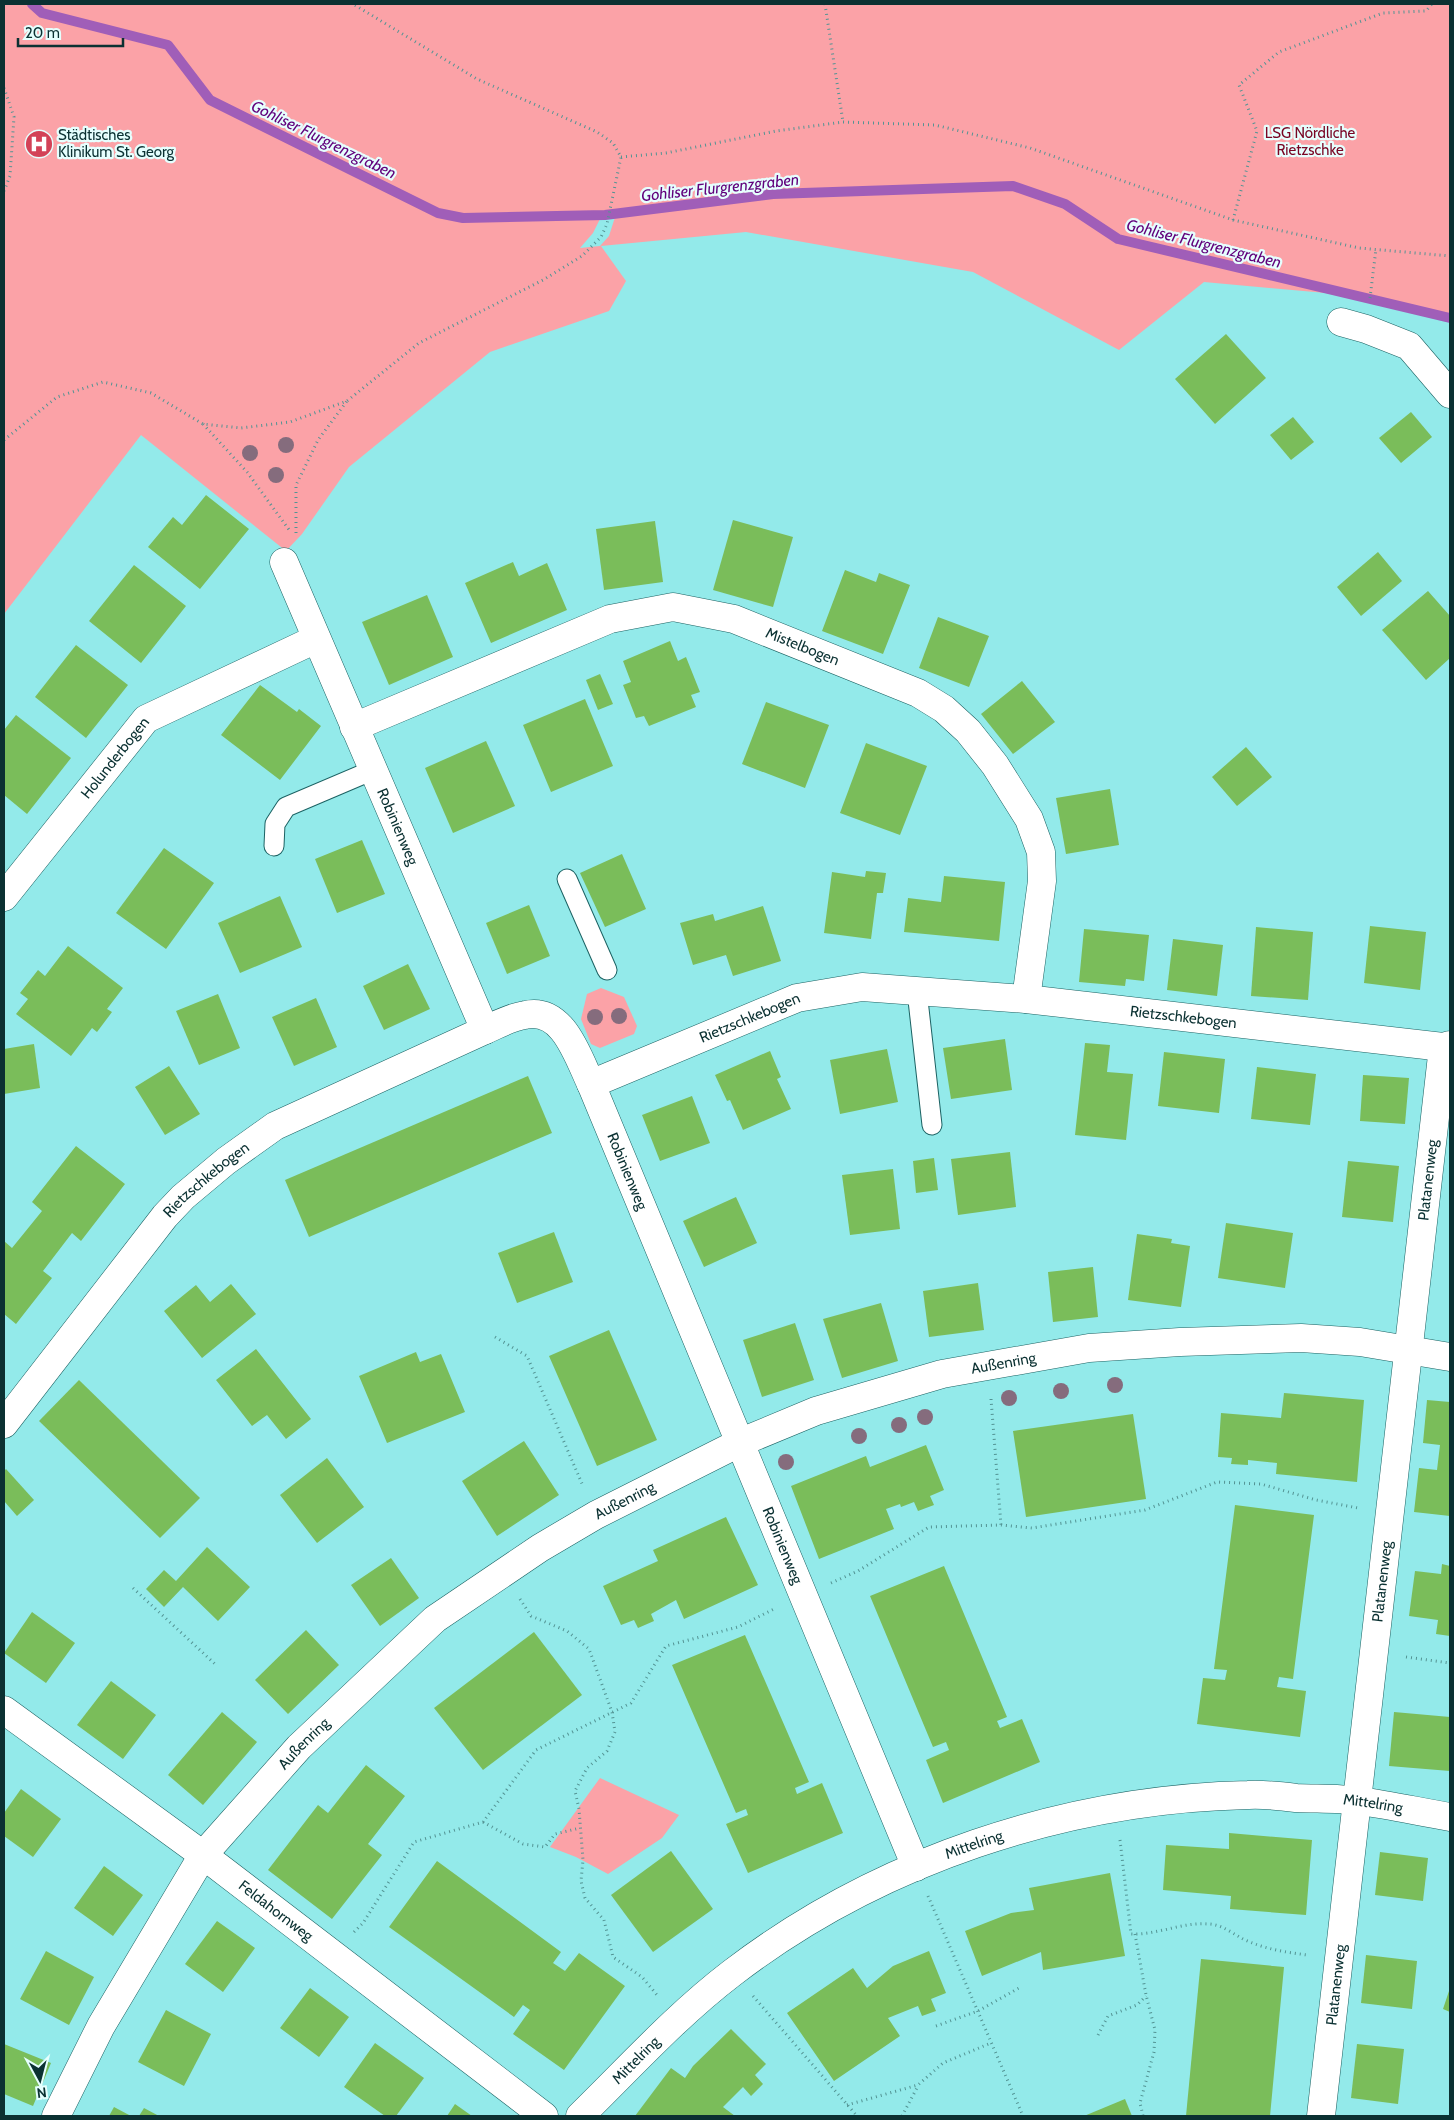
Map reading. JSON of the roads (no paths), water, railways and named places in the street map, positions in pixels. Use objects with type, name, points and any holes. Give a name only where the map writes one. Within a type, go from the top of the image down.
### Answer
[{"type":"street","points":[[1341,322],[1366,329],[1409,346],[1450,394]]},
{"type":"street","name":"Robinienweg","points":[[284,562],[485,1030],[526,1014],[546,1015],[562,1027],[591,1084],[916,1867]]},
{"type":"street","name":"Mistelbogen","points":[[354,727],[610,619],[673,607],[734,619],[918,693],[944,709],[968,730],[995,765],[1029,819],[1041,852],[1042,881],[1026,999]]},
{"type":"street","name":"Holunderbogen","points":[[4,898],[146,718],[316,640]]},
{"type":"street","name":"Rietzschkebogen","points":[[591,1084],[797,998],[862,987],[1026,999],[1447,1046]]},
{"type":"street","name":"Rietzschkebogen","points":[[4,1424],[165,1216],[183,1197],[275,1126],[485,1030]]},
{"type":"street","name":"Platanenweg","points":[[1321,2116],[1409,1349],[1447,1046]]},
{"type":"street","name":"Außenring","points":[[56,2116],[101,2026],[203,1855],[299,1746],[435,1619],[540,1548],[596,1515],[739,1442],[816,1411],[942,1374],[1089,1348],[1180,1342],[1302,1338],[1360,1342],[1450,1356]]},
{"type":"street","name":"Feldahornweg","points":[[4,1710],[203,1855],[544,2116]]},
{"type":"street","name":"Mittelring","points":[[580,2116],[675,2022],[733,1972],[788,1934],[850,1897],[916,1867],[992,1839],[1052,1821],[1136,1803],[1249,1794],[1357,1801],[1450,1818]]},
{"type":"lane","points":[[274,846],[275,824],[286,807],[373,770]]},
{"type":"lane","points":[[567,879],[607,970]]},
{"type":"lane","points":[[917,991],[932,1125]]},
{"type":"waterway","name":"Gohliser Flurgrenzgraben","points":[[32,4],[42,13],[168,45],[210,100],[438,213],[463,218],[605,215],[773,194],[1013,186],[1065,204],[1118,239],[1450,318]]},
{"type":"place","name":"Städtisches Klinikum St. Georg","points":[[39,144]]},
{"type":"park label","name":"LSG Nördliche Rietzschke","points":[[1310,142]]}]
